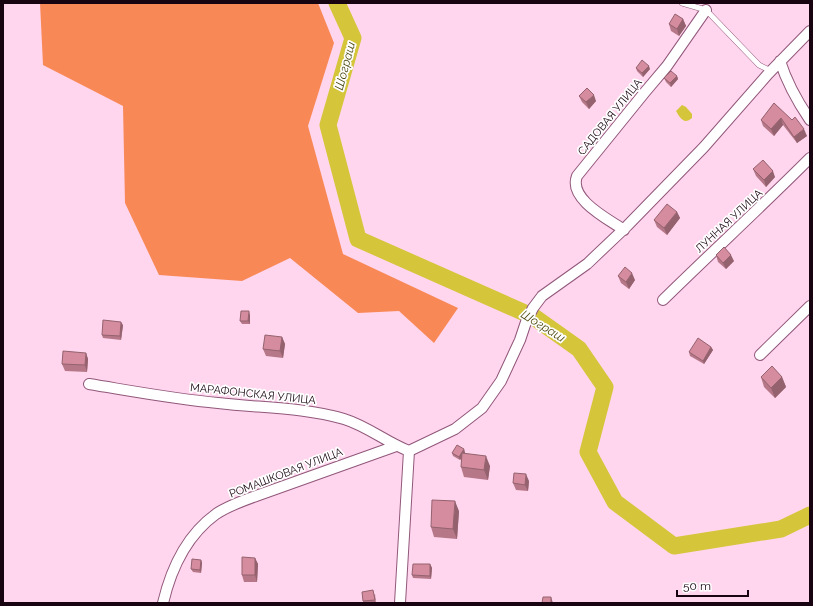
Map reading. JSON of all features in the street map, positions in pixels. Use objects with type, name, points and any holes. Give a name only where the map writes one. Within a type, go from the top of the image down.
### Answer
[{"type":"street","name":"САДОВАЯ УЛИЦА","points":[[624,230],[589,206],[578,194],[575,182],[577,176],[667,66],[706,10]]},
{"type":"street","points":[[400,603],[409,451],[455,429],[482,408],[501,381],[520,340],[526,322],[533,308],[542,296],[587,264],[624,230],[704,147],[780,61],[810,31]]},
{"type":"street","points":[[780,61],[790,88],[810,120]]},
{"type":"street","name":"ЛУННАЯ УЛИЦА","points":[[664,300],[721,244],[767,202],[810,158]]},
{"type":"street","points":[[760,355],[810,306]]},
{"type":"street","name":"МАРАФОНСКАЯ УЛИЦА","points":[[89,384],[187,400],[316,412],[345,420],[370,430],[396,446],[409,451]]},
{"type":"street","name":"РОМАШКОВАЯ УЛИЦА","points":[[163,603],[167,588],[188,542],[203,525],[217,514],[256,496],[396,446]]},
{"type":"lane","points":[[682,3],[706,10],[759,65],[771,71]]},
{"type":"shaded area","points":[[40,3],[318,3],[334,43],[308,126],[343,254],[458,308],[434,343],[399,311],[358,313],[290,258],[242,281],[159,275],[125,203],[123,106],[43,65]]},
{"type":"shaded area","points":[[682,105],[692,114],[692,118],[687,121],[682,120],[676,111]]},
{"type":"building","points":[[675,14],[683,19],[677,29],[669,24]]},
{"type":"building","points":[[642,60],[649,66],[642,73],[636,68]]},
{"type":"building","points":[[671,71],[677,76],[670,83],[664,78]]},
{"type":"building","points":[[587,88],[594,95],[586,102],[579,96]]},
{"type":"building","points":[[774,103],[792,120],[795,117],[804,129],[794,137],[781,118],[771,129],[761,120]]},
{"type":"building","points":[[763,160],[773,171],[764,180],[753,169]]},
{"type":"building","points":[[667,204],[677,212],[664,228],[654,220]]},
{"type":"building","points":[[724,247],[731,255],[723,263],[716,255]]},
{"type":"building","points":[[625,267],[632,273],[626,282],[618,276]]},
{"type":"building","points":[[241,311],[249,311],[248,321],[240,321]]},
{"type":"building","points":[[103,320],[121,322],[120,336],[102,335]]},
{"type":"building","points":[[265,335],[282,337],[280,351],[263,349]]},
{"type":"building","points":[[698,338],[711,347],[703,361],[689,352]]},
{"type":"building","points":[[63,351],[86,353],[85,365],[62,364]]},
{"type":"building","points":[[772,366],[782,377],[771,388],[761,377]]},
{"type":"building","points":[[457,445],[464,449],[459,457],[452,453]]},
{"type":"building","points":[[462,453],[486,456],[484,470],[461,467]]},
{"type":"building","points":[[514,473],[526,474],[525,485],[513,483]]},
{"type":"building","points":[[432,500],[455,501],[453,529],[431,527]]},
{"type":"building","points":[[242,557],[255,558],[255,575],[242,575]]},
{"type":"building","points":[[192,559],[201,560],[200,570],[191,569]]},
{"type":"building","points":[[413,564],[430,564],[430,576],[412,575]]},
{"type":"building","points":[[373,590],[375,600],[363,601],[362,592]]},
{"type":"building","points":[[543,597],[551,597],[551,603],[542,603]]},
{"type":"waterway","name":"Шограш","points":[[337,3],[353,38],[328,125],[358,239],[534,317],[579,349],[605,387],[588,452],[615,502],[674,546],[781,529],[810,515]]}]
